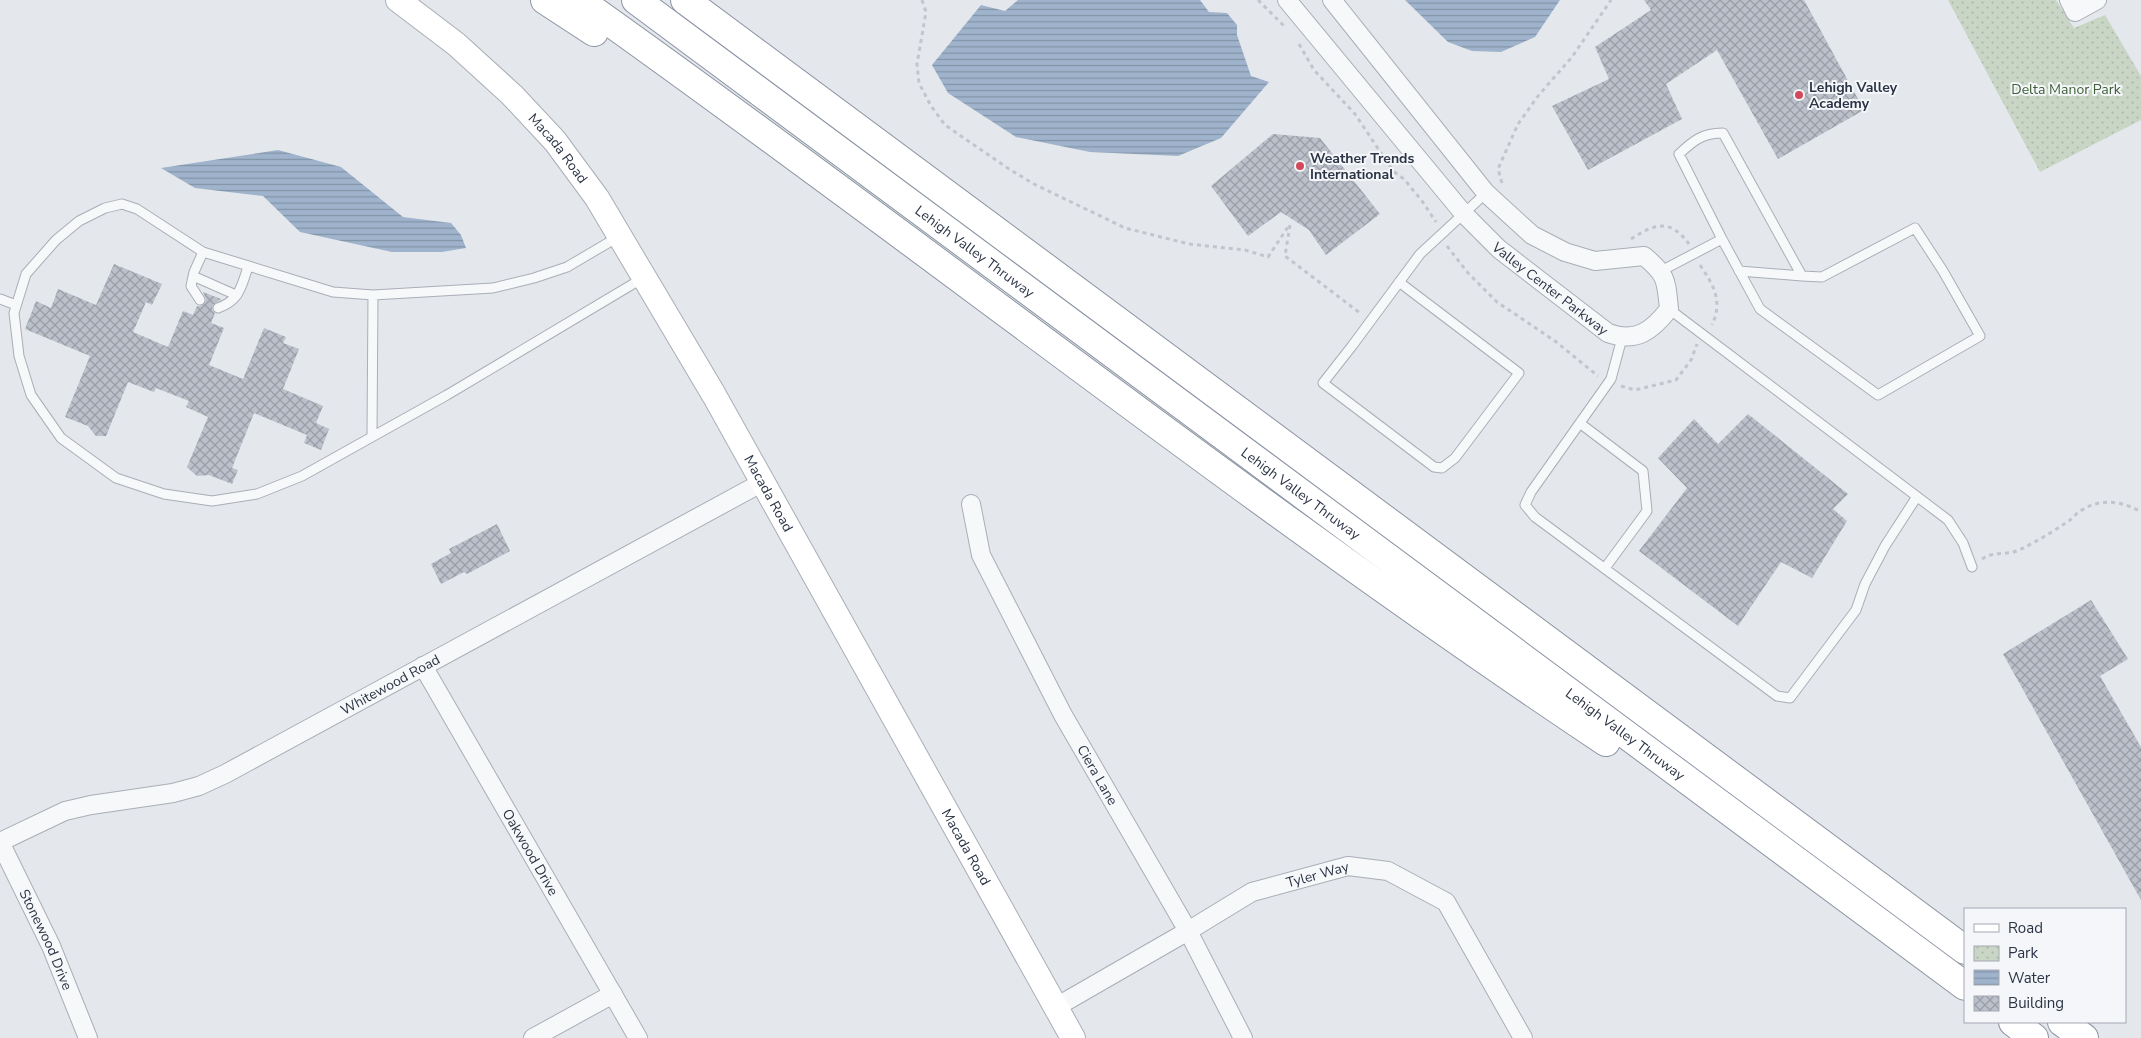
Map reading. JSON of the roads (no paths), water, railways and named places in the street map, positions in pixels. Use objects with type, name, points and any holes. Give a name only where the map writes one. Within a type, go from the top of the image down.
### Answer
[{"type":"highway","points":[[545,0],[834,185]]},
{"type":"highway","points":[[578,0],[700,86],[1232,481],[1553,706],[1898,937]]},
{"type":"highway","name":"Lehigh Valley Thruway","points":[[636,0],[1964,985]]},
{"type":"highway","name":"Lehigh Valley Thruway","points":[[685,0],[1964,949]]},
{"type":"highway","points":[[693,0],[723,28]]},
{"type":"highway","points":[[2013,1023],[2034,1038]]},
{"type":"highway","points":[[2063,1023],[2084,1038]]},
{"type":"street","name":"Macada Road","points":[[398,0],[456,44],[535,118],[577,169],[620,235],[763,482],[1074,1038]]},
{"type":"street","name":"Valley Center Parkway","points":[[1287,0],[1464,214],[1499,250],[1608,333],[1622,338],[1646,332],[1669,309]]},
{"type":"street","points":[[1332,0],[1486,193],[1532,235],[1565,252],[1595,261],[1644,256],[1661,270],[1667,289],[1669,309]]},
{"type":"street","points":[[2072,6],[2097,0]]},
{"type":"street","name":"Whitewood Road","points":[[0,842],[65,812],[91,805],[173,793],[199,786],[225,774],[763,482]]},
{"type":"street","name":"Ciera Lane","points":[[971,504],[981,556],[985,564],[1063,715],[1188,931],[1243,1038]]},
{"type":"street","name":"Oakwood Drive","points":[[423,666],[638,1038]]},
{"type":"street","name":"Stonewood Drive","points":[[0,842],[51,946],[88,1038]]},
{"type":"street","name":"Tyler Way","points":[[1056,1007],[1252,892],[1348,866],[1388,871],[1446,902],[1523,1038]]},
{"type":"street","points":[[533,1038],[613,994]]},
{"type":"lane","points":[[1739,270],[1802,276],[1822,277],[1915,228],[1944,271],[1980,336],[1878,395],[1760,309],[1722,239],[1679,154],[1690,143],[1708,133],[1723,133],[1802,276]]},
{"type":"lane","points":[[1399,282],[1519,373],[1455,458],[1442,468],[1434,467],[1323,383],[1420,254],[1486,193]]},
{"type":"lane","points":[[620,235],[566,267],[534,278],[493,288],[373,295],[333,292],[203,252],[138,208],[122,204],[105,208],[79,221],[56,240],[26,274],[14,312],[19,356],[31,395],[60,438],[116,478],[164,494],[212,501],[257,494],[302,476],[446,395],[645,277]]},
{"type":"lane","points":[[1661,270],[1722,239]]},
{"type":"lane","points":[[200,300],[191,286],[203,252]]},
{"type":"lane","points":[[218,308],[231,303],[248,266]]},
{"type":"lane","points":[[193,276],[236,295]]},
{"type":"lane","points":[[372,435],[373,295]]},
{"type":"lane","points":[[0,299],[16,305]]},
{"type":"lane","points":[[1669,309],[1916,498],[1948,520],[1963,543],[1972,567]]},
{"type":"lane","points":[[1622,338],[1611,379],[1581,424],[1531,492],[1525,505],[1535,518],[1777,696],[1790,698],[1856,610],[1864,584],[1916,498]]},
{"type":"lane","points":[[1581,424],[1643,471],[1647,511],[1605,568]]},
{"type":"water","points":[[1018,0],[1200,0],[1209,12],[1227,13],[1237,25],[1237,35],[1251,76],[1269,82],[1221,138],[1178,156],[1090,152],[1016,137],[948,93],[932,65],[981,5],[1005,11]]},
{"type":"water","points":[[1405,0],[1560,0],[1535,37],[1501,52],[1472,51],[1448,42]]},
{"type":"water","points":[[278,150],[341,167],[403,217],[451,223],[461,235],[466,248],[442,252],[392,252],[300,232],[263,196],[195,188],[161,168]]},
{"type":"place","name":"Lehigh Valley Academy","points":[[1799,95]]},
{"type":"place","name":"Weather Trends International","points":[[1300,166]]},
{"type":"park label","name":"Delta Manor Park","points":[[2066,89]]}]
